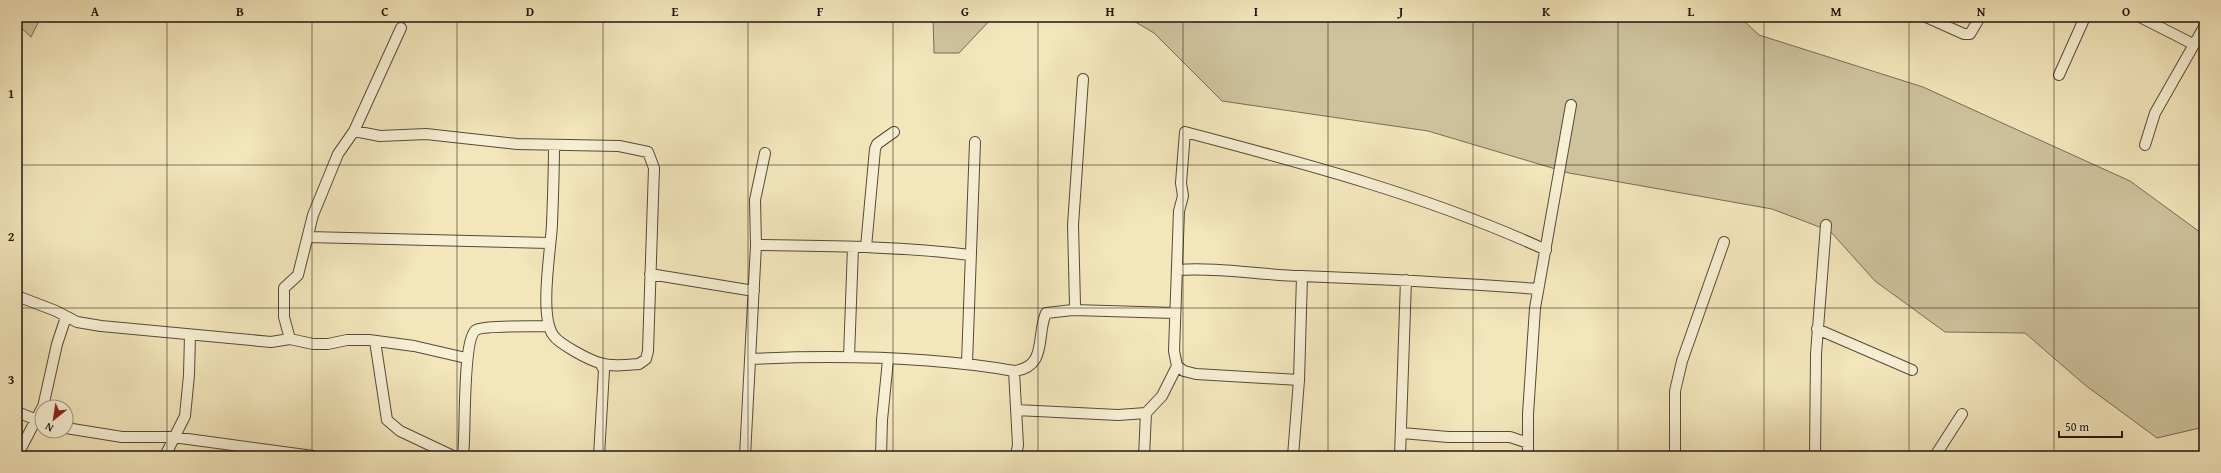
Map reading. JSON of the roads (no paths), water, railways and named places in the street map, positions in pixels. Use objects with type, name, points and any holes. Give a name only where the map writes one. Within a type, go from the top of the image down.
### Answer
[{"type":"street","points":[[1926,17],[1964,34],[1970,34],[1975,29],[1980,17]]},
{"type":"street","points":[[2059,75],[2085,17]]},
{"type":"street","points":[[2140,17],[2193,44]]},
{"type":"street","points":[[2144,146],[2155,113],[2204,27]]},
{"type":"street","points":[[290,339],[284,317],[282,293],[284,288],[298,275],[314,215],[338,154],[354,131],[401,28]]},
{"type":"street","points":[[1074,310],[1073,225],[1083,79]]},
{"type":"street","points":[[1528,456],[1535,308],[1571,105]]},
{"type":"street","points":[[354,131],[380,136],[426,134],[454,138],[554,145],[619,146],[648,152],[651,156],[654,168],[648,351],[646,358],[639,364],[600,363],[558,341],[553,335],[549,326],[547,314],[549,243],[552,225],[554,145]]},
{"type":"street","points":[[866,247],[875,149],[877,144],[894,132]]},
{"type":"street","points":[[1144,456],[1146,414],[1162,396],[1177,366],[1174,351],[1175,312],[1179,211],[1183,196],[1181,183],[1185,132],[1352,178],[1463,215],[1546,250]]},
{"type":"street","points":[[967,363],[974,142]]},
{"type":"street","points":[[745,456],[756,245],[755,200],[766,153]]},
{"type":"street","points":[[1815,456],[1817,329],[1826,225]]},
{"type":"street","points":[[308,237],[549,243]]},
{"type":"street","points":[[1675,456],[1675,391],[1682,361],[1724,242]]},
{"type":"street","points":[[756,245],[866,247],[939,251],[970,255]]},
{"type":"street","points":[[849,357],[853,247]]},
{"type":"street","points":[[1177,270],[1207,269],[1302,276],[1406,280],[1538,289]]},
{"type":"street","points":[[650,274],[754,291]]},
{"type":"street","points":[[1293,456],[1299,380],[1302,276]]},
{"type":"street","points":[[1400,456],[1402,433],[1406,280]]},
{"type":"street","points":[[17,296],[77,322],[101,326],[271,342],[290,339],[313,344],[328,344],[347,340],[375,341],[414,346],[466,358]]},
{"type":"street","points":[[750,359],[849,357],[967,363],[1014,371],[1022,370],[1034,363],[1038,355],[1046,313],[1074,310],[1175,312]]},
{"type":"street","points":[[44,399],[57,344],[66,317]]},
{"type":"street","points":[[463,456],[466,358],[472,335],[476,329],[549,326]]},
{"type":"street","points":[[1817,329],[1912,370]]},
{"type":"street","points":[[165,456],[185,416],[189,374],[190,334]]},
{"type":"street","points":[[375,341],[387,420],[400,431],[453,456]]},
{"type":"street","points":[[881,456],[882,420],[888,360]]},
{"type":"street","points":[[599,456],[604,370],[600,363]]},
{"type":"street","points":[[1177,366],[1184,371],[1196,374],[1299,380]]},
{"type":"street","points":[[1014,371],[1016,456]]},
{"type":"street","points":[[1016,410],[1118,415],[1146,414]]},
{"type":"street","points":[[17,412],[34,419]]},
{"type":"street","points":[[1935,456],[1962,414]]},
{"type":"street","points":[[17,456],[34,428]]},
{"type":"street","points":[[74,429],[122,437],[173,438],[313,456]]},
{"type":"street","points":[[1402,433],[1448,437],[1510,437],[1528,443]]}]
